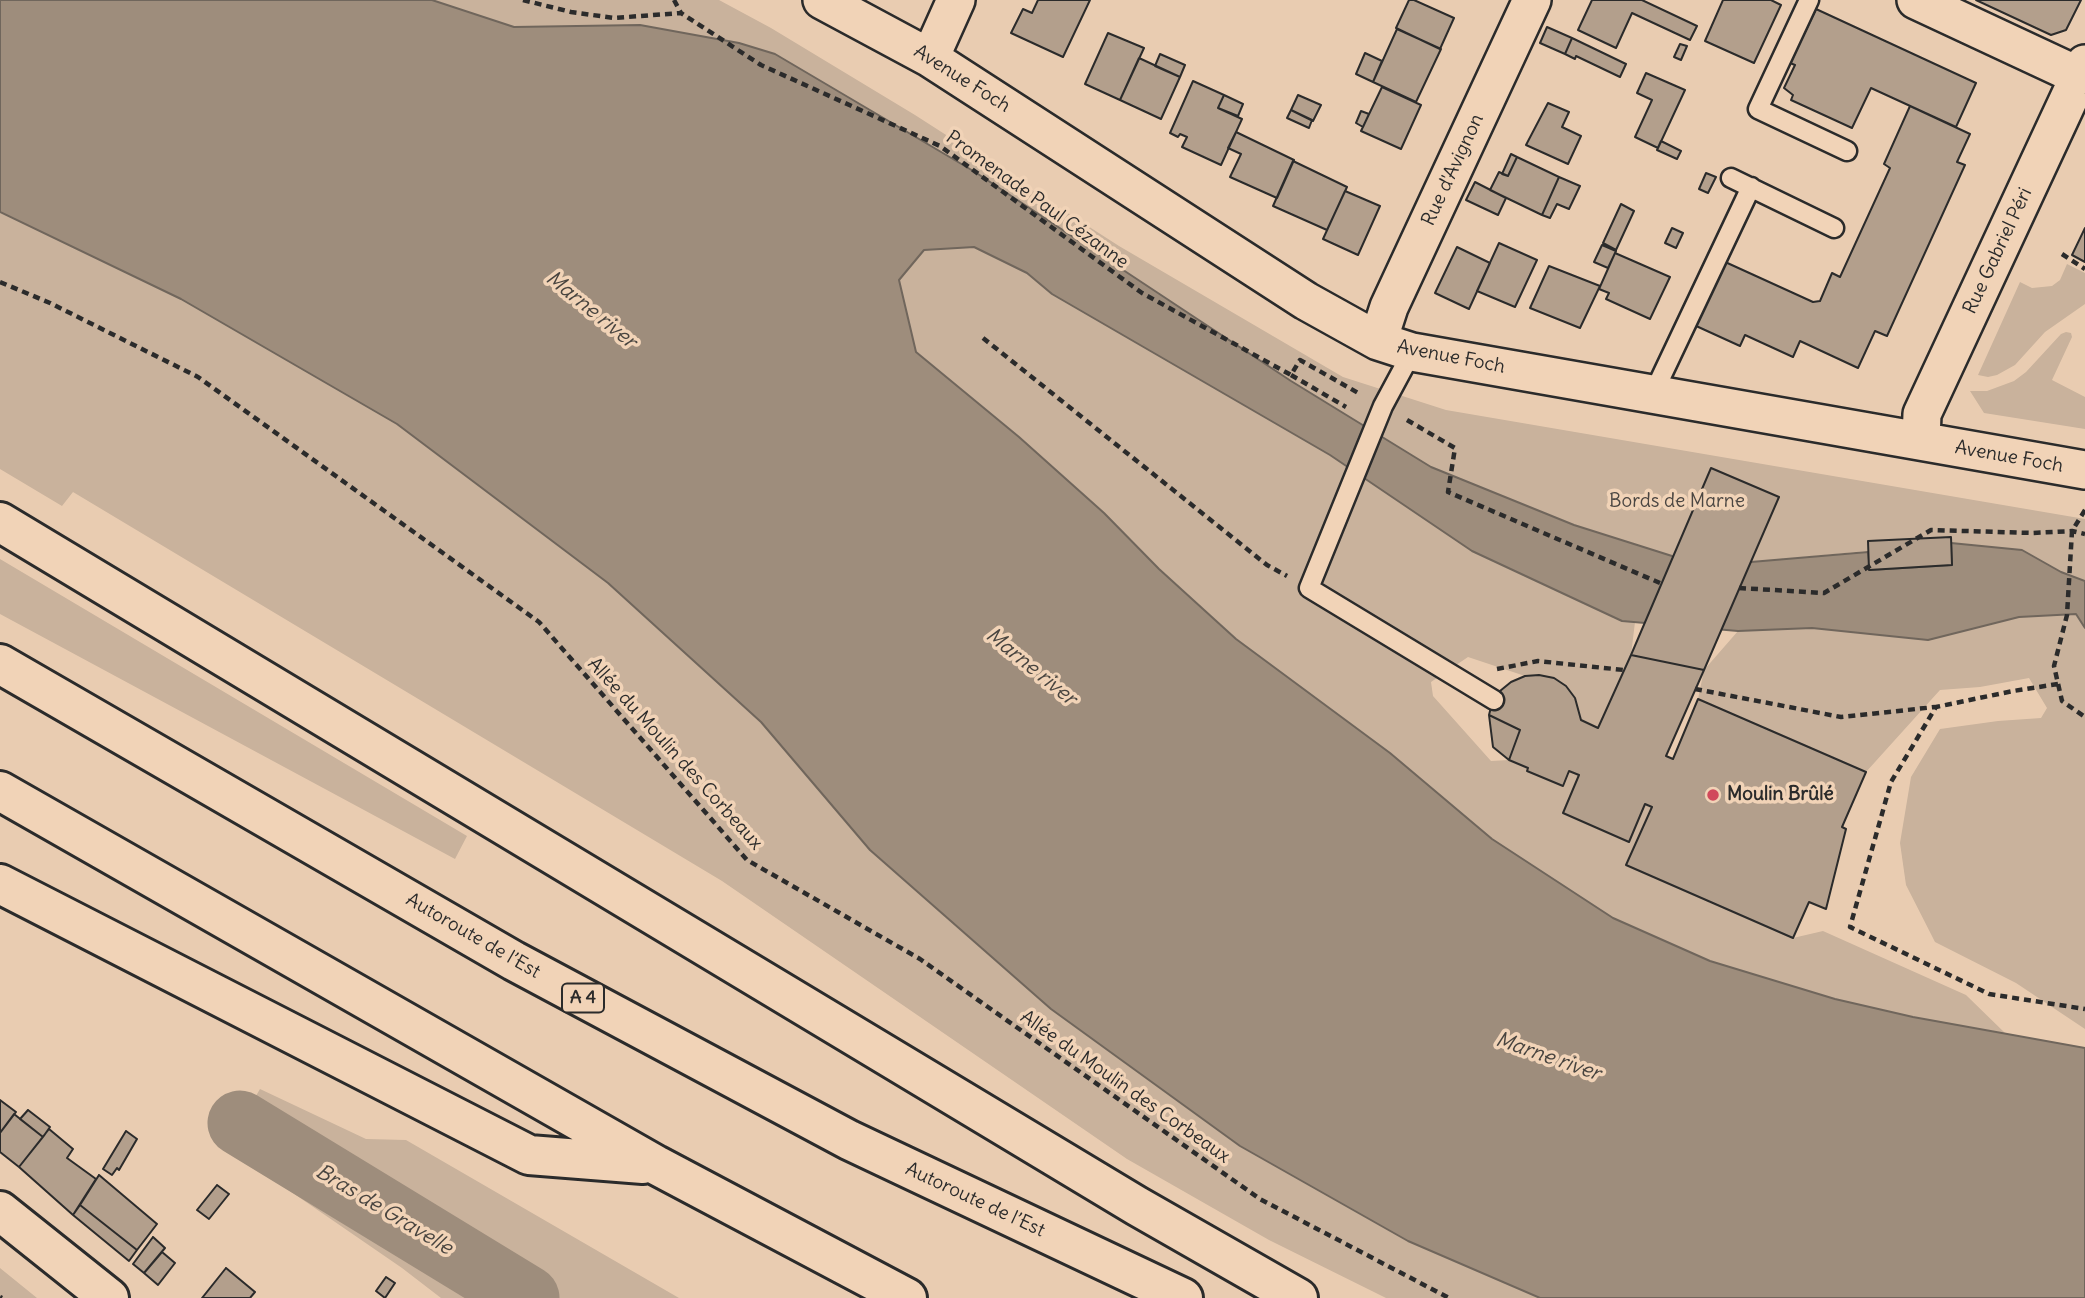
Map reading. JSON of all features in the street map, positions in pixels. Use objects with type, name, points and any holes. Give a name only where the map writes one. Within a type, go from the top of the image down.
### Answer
[{"type":"main road","points":[[0,522],[1125,1199],[1298,1298]]},
{"type":"main road","name":"Autoroute de l’Est","points":[[0,664],[514,961],[836,1133],[1184,1298]]},
{"type":"main road","points":[[0,791],[656,1165],[907,1298]]},
{"type":"main road","points":[[9,888],[529,1155],[656,1165]]},
{"type":"main road","points":[[0,1211],[109,1298]]},
{"type":"street","name":"Avenue Foch","points":[[822,0],[930,58],[1306,302],[1395,346],[2085,470]]},
{"type":"street","points":[[930,58],[956,0]]},
{"type":"street","name":"Rue d'Avignon","points":[[1395,346],[1389,307],[1532,0]]},
{"type":"street","points":[[1916,0],[2082,70]]},
{"type":"street","name":"Rue Gabriel Péri","points":[[1921,441],[1922,414],[2082,70]]},
{"type":"lane","points":[[1809,0],[1758,109],[1847,151]]},
{"type":"lane","points":[[1731,178],[1834,228]]},
{"type":"lane","points":[[1653,394],[1751,187]]},
{"type":"lane","points":[[1395,346],[1383,406],[1309,589],[1494,700]]},
{"type":"path","points":[[523,0],[540,2],[552,8],[614,18],[681,13],[674,0]]},
{"type":"path","points":[[552,8],[556,0]]},
{"type":"path","name":"Promenade Paul Cézanne","points":[[681,13],[770,69],[940,146],[1142,293],[1346,407]]},
{"type":"path","points":[[2062,254],[2085,269]]},
{"type":"path","name":"Allée du Moulin des Corbeaux","points":[[0,282],[50,303],[198,377],[539,622],[747,860],[920,959],[1260,1199],[1449,1298]]},
{"type":"path","points":[[983,338],[1267,565],[1309,589]]},
{"type":"path","points":[[1291,375],[1300,360],[1358,393]]},
{"type":"path","points":[[1383,406],[1455,448],[1448,492],[1660,583]]},
{"type":"path","points":[[2085,510],[2072,531],[2067,615],[2054,666],[2062,701],[2085,717]]},
{"type":"path","points":[[1740,588],[1824,593],[1931,530],[2033,533],[2072,531],[2085,534]]},
{"type":"path","points":[[1461,680],[1477,673],[1538,661],[1624,670]]},
{"type":"path","points":[[1695,690],[1841,717],[1936,707],[2058,684]]},
{"type":"path","points":[[1936,707],[1891,782],[1850,927],[1989,993],[2085,1009]]},
{"type":"green space","name":"Bords de Marne","points":[[432,0],[719,0],[771,28],[915,115],[1119,246],[1343,377],[1446,410],[2085,519],[2085,581],[2061,572],[2022,550],[1951,543],[1751,562],[1672,556],[1574,525],[1431,467],[1291,381],[975,172],[775,54],[739,43],[640,25],[514,27]]},
{"type":"green space","points":[[0,212],[181,299],[397,424],[608,583],[761,722],[870,850],[1051,1009],[1240,1146],[1408,1241],[1540,1298],[1386,1298],[1269,1240],[1127,1159],[722,881],[73,492],[62,506],[0,469]]},
{"type":"green space","points":[[973,247],[1027,273],[1052,294],[1330,455],[1472,551],[1622,621],[1635,622],[1631,655],[1598,728],[1581,720],[1575,697],[1566,686],[1554,679],[1539,675],[1525,676],[1468,657],[1431,682],[1433,696],[1491,761],[1509,760],[1528,768],[1527,771],[1563,786],[1569,771],[1579,775],[1563,813],[1629,842],[1645,804],[1652,807],[1626,865],[1793,938],[1823,931],[1966,995],[2005,1033],[1913,1017],[1835,999],[1710,961],[1613,918],[1492,839],[1390,753],[1236,639],[1159,569],[1104,513],[1019,437],[916,352],[899,280],[924,250]]},
{"type":"green space","points":[[2067,264],[2085,273],[2085,304],[2045,332],[2015,365],[1997,375],[1978,375],[2020,282],[2032,288],[2052,286],[2060,280]]},
{"type":"green space","points":[[2066,332],[2071,333],[2072,337],[2052,380],[2085,397],[2085,429],[1984,413],[1970,391],[1987,391],[2014,381]]},
{"type":"green space","points":[[0,559],[467,836],[455,859],[0,614]]},
{"type":"green space","points":[[2076,614],[2085,628],[2085,1029],[2016,983],[1935,942],[1906,885],[1900,843],[1911,777],[1940,729],[2041,718],[2047,708],[2029,678],[1980,687],[1940,690],[1866,772],[1698,699],[1704,670],[1738,631],[1812,628],[1928,640],[2019,617]]},
{"type":"green space","points":[[260,1089],[366,1139],[406,1140],[679,1298],[441,1298],[402,1268],[226,1147]]},
{"type":"green space","points":[[0,1268],[37,1298],[0,1298]]},
{"type":"water","name":"Marne river","points":[[0,0],[432,0],[514,27],[640,25],[739,43],[775,54],[975,172],[1291,381],[1431,467],[1574,525],[1672,556],[1751,562],[1868,552],[1870,570],[1952,565],[1951,543],[2022,550],[2061,572],[2085,581],[2085,628],[2076,614],[2019,617],[1928,640],[1812,628],[1738,631],[1622,621],[1472,551],[1330,455],[1052,294],[1027,273],[974,247],[924,250],[899,280],[916,352],[1019,437],[1104,513],[1159,569],[1236,639],[1390,753],[1492,839],[1613,918],[1710,961],[1835,999],[1913,1017],[2085,1048],[2085,1298],[1540,1298],[1408,1241],[1240,1146],[1051,1009],[870,850],[761,722],[608,583],[397,424],[181,299],[0,212]]},
{"type":"building","points":[[1038,0],[1090,0],[1063,57],[1011,33],[1023,9],[1032,13]]},
{"type":"building","points":[[1409,0],[1454,18],[1440,49],[1396,28]]},
{"type":"building","points":[[1592,0],[1642,0],[1697,26],[1690,40],[1632,13],[1616,48],[1578,30]]},
{"type":"building","points":[[1723,0],[1771,0],[1781,5],[1754,63],[1705,41]]},
{"type":"building","points":[[1976,0],[2081,0],[2066,30],[2051,35]]},
{"type":"building","points":[[1816,9],[1976,83],[1956,127],[1871,88],[1852,128],[1791,100],[1793,95],[1784,88],[1795,65],[1790,63]]},
{"type":"building","points":[[1547,27],[1572,38],[1565,54],[1540,43]]},
{"type":"building","points":[[1397,29],[1441,49],[1416,102],[1373,82]]},
{"type":"building","points":[[1108,33],[1144,48],[1120,100],[1085,84]]},
{"type":"building","points":[[1572,38],[1626,64],[1620,77],[1576,56],[1575,59],[1565,54]]},
{"type":"building","points":[[1680,44],[1687,46],[1681,60],[1674,57]]},
{"type":"building","points":[[1365,53],[1382,61],[1373,82],[1356,74]]},
{"type":"building","points":[[1160,54],[1185,65],[1180,77],[1155,66]]},
{"type":"building","points":[[1139,58],[1180,77],[1161,119],[1120,100]]},
{"type":"building","points":[[1646,73],[1685,90],[1658,148],[1635,137],[1652,100],[1637,93]]},
{"type":"building","points":[[1193,81],[1224,95],[1218,108],[1242,119],[1221,165],[1182,147],[1187,137],[1170,133]]},
{"type":"building","points":[[1382,87],[1421,105],[1401,149],[1361,131]]},
{"type":"building","points":[[1224,95],[1243,104],[1238,116],[1218,108]]},
{"type":"building","points":[[1298,95],[1321,105],[1313,121],[1291,110]]},
{"type":"building","points":[[1548,103],[1569,112],[1562,127],[1581,136],[1568,164],[1526,145]]},
{"type":"building","points":[[1910,106],[1970,134],[1957,162],[1965,165],[1887,336],[1875,331],[1858,368],[1800,341],[1793,357],[1745,335],[1740,346],[1694,325],[1723,261],[1813,302],[1820,301],[1832,273],[1840,277],[1890,168],[1884,164]]},
{"type":"building","points":[[1291,110],[1312,120],[1309,128],[1287,118]]},
{"type":"building","points":[[1361,111],[1369,114],[1363,127],[1356,123]]},
{"type":"building","points":[[1236,132],[1294,160],[1277,198],[1230,177],[1241,154],[1228,148]]},
{"type":"building","points":[[1661,141],[1681,151],[1677,159],[1657,150]]},
{"type":"building","points":[[1511,154],[1517,157],[1508,176],[1502,174]]},
{"type":"building","points":[[1517,157],[1559,177],[1542,215],[1490,190],[1499,172],[1508,176]]},
{"type":"building","points":[[1293,161],[1347,187],[1327,230],[1273,206]]},
{"type":"building","points":[[1706,173],[1716,177],[1708,193],[1699,189]]},
{"type":"building","points":[[1559,177],[1580,186],[1569,209],[1557,204],[1550,218],[1542,215]]},
{"type":"building","points":[[1475,182],[1506,198],[1498,215],[1466,200]]},
{"type":"building","points":[[1345,191],[1380,206],[1358,255],[1323,239]]},
{"type":"building","points":[[1621,204],[1634,211],[1616,250],[1603,243]]},
{"type":"building","points":[[1672,228],[1683,233],[1676,248],[1665,243]]},
{"type":"building","points":[[2085,228],[2085,262],[2072,255]]},
{"type":"building","points":[[1499,243],[1537,260],[1515,307],[1477,291]]},
{"type":"building","points":[[1602,245],[1616,251],[1608,268],[1594,262]]},
{"type":"building","points":[[1457,247],[1490,263],[1469,309],[1435,293]]},
{"type":"building","points":[[1615,253],[1670,277],[1650,319],[1606,299],[1609,293],[1599,289]]},
{"type":"building","points":[[1549,266],[1600,286],[1580,328],[1530,308]]},
{"type":"building","points":[[1711,468],[1779,497],[1704,670],[1631,655]]},
{"type":"building","points":[[1951,537],[1952,565],[1869,570],[1868,541]]},
{"type":"building","name":"Moulin Brûlé","points":[[1631,655],[1704,670],[1666,756],[1673,759],[1698,699],[1866,772],[1842,827],[1846,829],[1826,909],[1809,902],[1793,938],[1626,865],[1652,807],[1645,804],[1629,842],[1563,813],[1579,775],[1569,771],[1563,786],[1527,771],[1528,768],[1509,760],[1520,730],[1489,715],[1492,703],[1500,691],[1525,676],[1554,678],[1566,686],[1575,698],[1581,720],[1598,728]]},
{"type":"building","points":[[1489,715],[1520,730],[1509,760],[1493,747]]},
{"type":"building","points":[[0,1100],[16,1112],[0,1133]]},
{"type":"building","points":[[28,1110],[50,1127],[43,1137],[20,1119]]},
{"type":"building","points":[[14,1114],[43,1137],[19,1167],[0,1152],[0,1133]]},
{"type":"building","points":[[49,1129],[73,1149],[67,1158],[96,1179],[73,1215],[19,1167]]},
{"type":"building","points":[[126,1131],[137,1139],[119,1170],[117,1168],[112,1175],[103,1169]]},
{"type":"building","points":[[99,1175],[157,1224],[137,1250],[80,1205]]},
{"type":"building","points":[[217,1185],[229,1194],[209,1219],[197,1210]]},
{"type":"building","points":[[80,1205],[137,1250],[129,1261],[73,1215]]},
{"type":"building","points":[[153,1237],[165,1248],[144,1273],[133,1264]]},
{"type":"building","points":[[162,1252],[175,1263],[158,1285],[144,1273]]},
{"type":"building","points":[[226,1268],[255,1292],[250,1298],[202,1298]]},
{"type":"building","points":[[386,1277],[395,1283],[385,1298],[376,1291]]},
{"type":"waterway","name":"Bras de Gravelle","points":[[240,1123],[527,1298]]},
{"type":"place","name":"Moulin Brûlé","points":[[1713,795]]}]
